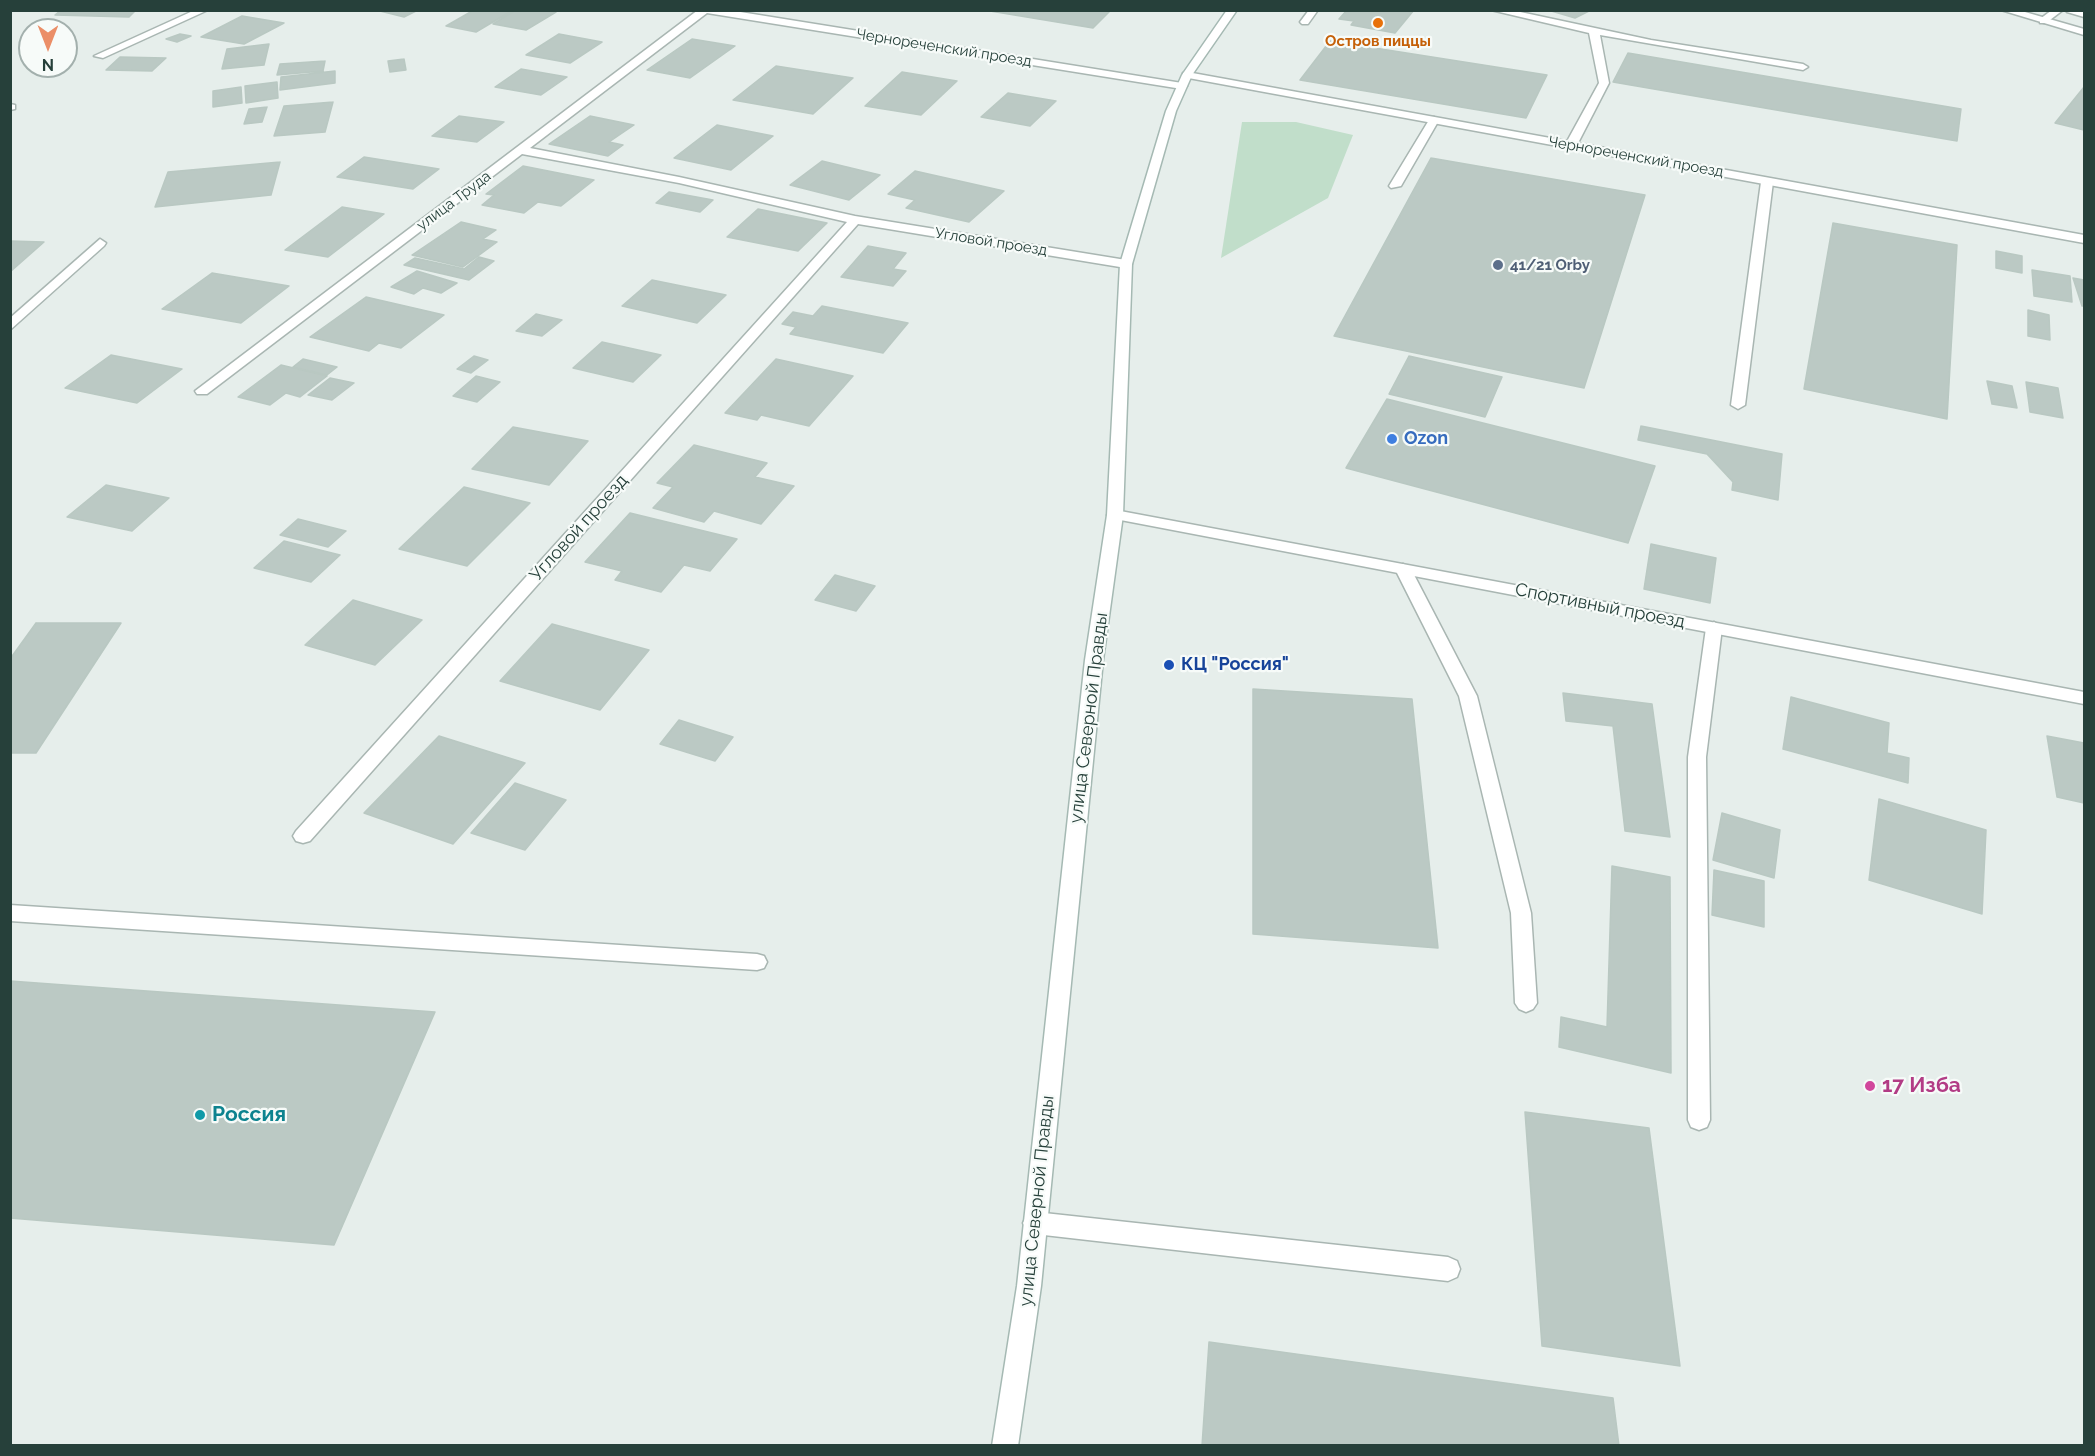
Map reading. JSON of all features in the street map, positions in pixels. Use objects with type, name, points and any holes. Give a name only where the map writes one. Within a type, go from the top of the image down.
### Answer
[{"type":"street","points":[[99,56],[204,10]]},
{"type":"street","name":"Чернореченский проезд","points":[[706,10],[1184,80],[1434,120],[2085,239]]},
{"type":"street","name":"улица Труда","points":[[202,391],[706,10]]},
{"type":"street","name":"улица Северной Правды","points":[[1005,1446],[1035,1223],[1094,660],[1115,514],[1126,264],[1170,111],[1184,80],[1232,10]]},
{"type":"street","points":[[1305,22],[1314,10]]},
{"type":"street","points":[[1495,10],[1651,43],[1803,67]]},
{"type":"street","points":[[2005,10],[2085,32]]},
{"type":"street","points":[[2043,21],[2059,10]]},
{"type":"street","points":[[2070,10],[2085,14]]},
{"type":"street","points":[[1571,146],[1604,83],[1594,31]]},
{"type":"street","points":[[1395,186],[1434,120]]},
{"type":"street","name":"Угловой проезд","points":[[521,150],[680,180],[855,220],[1126,264]]},
{"type":"street","points":[[1738,405],[1767,182]]},
{"type":"street","name":"Угловой проезд","points":[[303,836],[855,220]]},
{"type":"street","points":[[10,326],[100,243]]},
{"type":"street","name":"Спортивный проезд","points":[[1115,514],[2085,698]]},
{"type":"street","points":[[1403,569],[1468,696],[1521,913],[1526,1004]]},
{"type":"street","points":[[1699,1120],[1697,757],[1714,628]]},
{"type":"street","points":[[10,913],[757,962]]},
{"type":"street","points":[[1035,1223],[1448,1269]]},
{"type":"green space","points":[[1242,122],[1296,122],[1353,135],[1328,198],[1221,258]]},
{"type":"building","points":[[61,10],[136,10],[129,17],[55,15]]},
{"type":"building","points":[[376,10],[418,10],[404,17]]},
{"type":"building","points":[[474,10],[513,10],[476,32],[446,26]]},
{"type":"building","points":[[516,10],[556,12],[526,30],[493,24]]},
{"type":"building","points":[[984,10],[1111,10],[1093,28]]},
{"type":"building","name":"Остров пиццы","points":[[1347,10],[1414,10],[1395,33],[1351,25],[1354,21],[1339,19]]},
{"type":"building","points":[[1548,10],[1591,10],[1575,18]]},
{"type":"building","points":[[242,16],[284,23],[244,44],[201,37]]},
{"type":"building","points":[[180,34],[191,36],[177,42],[166,39]]},
{"type":"building","points":[[559,34],[602,42],[570,63],[526,55]]},
{"type":"building","points":[[692,39],[735,46],[690,78],[647,70]]},
{"type":"building","points":[[1330,41],[1547,75],[1526,118],[1300,80]]},
{"type":"building","points":[[269,44],[264,65],[222,69],[227,49]]},
{"type":"building","points":[[1628,53],[1961,109],[1957,141],[1613,82]]},
{"type":"building","points":[[120,57],[166,58],[152,71],[106,70]]},
{"type":"building","points":[[404,59],[406,70],[390,72],[388,61]]},
{"type":"building","points":[[325,61],[323,71],[277,75],[280,64]]},
{"type":"building","points":[[776,66],[853,78],[813,114],[733,100]]},
{"type":"building","points":[[521,69],[567,77],[541,95],[495,87]]},
{"type":"building","points":[[335,71],[335,83],[280,90],[281,77]]},
{"type":"building","points":[[902,72],[957,81],[921,115],[865,106]]},
{"type":"building","points":[[277,82],[278,98],[246,103],[245,86]]},
{"type":"building","points":[[241,87],[242,103],[213,107],[213,91]]},
{"type":"building","points":[[2084,87],[2084,130],[2055,123]]},
{"type":"building","points":[[1008,93],[1056,101],[1030,126],[981,117]]},
{"type":"building","points":[[333,102],[325,132],[274,136],[284,106]]},
{"type":"building","points":[[267,107],[262,122],[244,124],[249,109]]},
{"type":"building","points":[[459,116],[504,122],[477,142],[432,136]]},
{"type":"building","points":[[590,116],[634,125],[609,142],[623,145],[608,156],[549,144]]},
{"type":"building","points":[[717,125],[773,136],[731,170],[674,158]]},
{"type":"building","points":[[364,157],[439,169],[413,189],[337,177]]},
{"type":"building","name":"41/21 Orby","points":[[1431,158],[1645,195],[1584,388],[1334,336]]},
{"type":"building","points":[[822,161],[880,175],[849,200],[790,185]]},
{"type":"building","points":[[280,162],[271,195],[155,207],[168,172]]},
{"type":"building","points":[[523,166],[594,180],[561,206],[538,202],[524,213],[482,205],[494,195],[486,194]]},
{"type":"building","points":[[915,171],[1004,191],[969,222],[906,208],[915,200],[888,194]]},
{"type":"building","points":[[669,192],[713,200],[700,212],[656,203]]},
{"type":"building","points":[[342,207],[384,214],[328,257],[285,250]]},
{"type":"building","points":[[758,209],[827,223],[798,251],[727,237]]},
{"type":"building","points":[[461,222],[496,230],[483,239],[497,242],[463,267],[412,255]]},
{"type":"building","points":[[1833,223],[1957,245],[1947,419],[1804,389]]},
{"type":"building","points":[[10,241],[44,242],[10,272]]},
{"type":"building","points":[[868,246],[906,253],[893,269],[906,271],[893,286],[841,277]]},
{"type":"building","points":[[1996,251],[2022,256],[2022,273],[1996,268]]},
{"type":"building","points":[[479,257],[494,261],[469,280],[404,265],[415,258],[464,269]]},
{"type":"building","points":[[2032,270],[2070,276],[2072,302],[2034,296]]},
{"type":"building","points":[[417,271],[457,283],[441,293],[423,288],[414,294],[391,287]]},
{"type":"building","points":[[212,273],[289,286],[241,323],[162,309]]},
{"type":"building","points":[[2073,278],[2084,280],[2084,306],[2082,306]]},
{"type":"building","points":[[652,280],[726,295],[697,323],[622,306]]},
{"type":"building","points":[[366,297],[444,315],[401,348],[379,343],[369,351],[310,337]]},
{"type":"building","points":[[822,306],[908,323],[883,353],[790,334],[796,327],[782,324],[793,312],[813,316]]},
{"type":"building","points":[[2028,310],[2049,315],[2050,340],[2028,336]]},
{"type":"building","points":[[536,314],[562,320],[542,336],[516,331]]},
{"type":"building","points":[[602,342],[661,355],[633,382],[573,368]]},
{"type":"building","points":[[111,355],[182,369],[137,403],[65,388]]},
{"type":"building","points":[[474,356],[488,360],[471,373],[457,369]]},
{"type":"building","points":[[1409,356],[1502,377],[1485,417],[1389,394]]},
{"type":"building","points":[[303,359],[337,367],[327,375],[293,367]]},
{"type":"building","points":[[776,359],[853,376],[809,426],[761,415],[757,420],[725,413]]},
{"type":"building","points":[[281,365],[327,376],[300,397],[286,393],[270,405],[238,397]]},
{"type":"building","points":[[476,376],[500,382],[477,402],[453,396]]},
{"type":"building","points":[[330,378],[354,383],[332,400],[308,395]]},
{"type":"building","points":[[1987,381],[2012,386],[2017,408],[1992,404]]},
{"type":"building","points":[[2026,382],[2058,388],[2063,418],[2030,412]]},
{"type":"building","points":[[1387,399],[1655,466],[1628,543],[1346,468]]},
{"type":"building","points":[[1641,426],[1782,454],[1778,500],[1732,490],[1733,482],[1707,454],[1638,440]]},
{"type":"building","points":[[513,427],[588,441],[549,485],[472,469]]},
{"type":"building","points":[[694,445],[767,463],[755,477],[794,486],[761,524],[714,511],[704,522],[653,508],[673,487],[657,483]]},
{"type":"building","points":[[106,485],[169,498],[132,531],[67,517]]},
{"type":"building","points":[[464,487],[530,503],[467,566],[399,549]]},
{"type":"building","points":[[630,513],[737,539],[710,571],[684,565],[661,592],[615,580],[622,571],[585,562]]},
{"type":"building","points":[[298,519],[346,531],[328,547],[280,535]]},
{"type":"building","points":[[284,541],[340,555],[311,582],[254,568]]},
{"type":"building","points":[[1651,544],[1716,558],[1710,603],[1644,589]]},
{"type":"building","points":[[835,575],[875,586],[856,611],[815,600]]},
{"type":"building","points":[[353,600],[422,620],[375,665],[305,645]]},
{"type":"building","points":[[36,623],[121,623],[36,753],[10,753],[10,659]]},
{"type":"building","points":[[552,624],[649,650],[600,710],[500,681]]},
{"type":"building","points":[[1253,689],[1412,699],[1438,948],[1253,934]]},
{"type":"building","points":[[1563,693],[1652,704],[1670,837],[1625,831],[1613,726],[1566,721]]},
{"type":"building","points":[[1791,697],[1889,723],[1887,753],[1909,758],[1908,783],[1783,749]]},
{"type":"building","points":[[679,720],[733,737],[715,761],[660,744]]},
{"type":"building","points":[[439,736],[525,763],[453,844],[364,813]]},
{"type":"building","points":[[2047,736],[2084,743],[2084,803],[2057,797]]},
{"type":"building","points":[[515,783],[566,800],[525,850],[471,833]]},
{"type":"building","points":[[1879,799],[1986,830],[1982,914],[1869,880]]},
{"type":"building","points":[[1722,813],[1780,830],[1774,878],[1713,860]]},
{"type":"building","points":[[1612,866],[1670,877],[1671,1073],[1559,1047],[1561,1017],[1607,1027]]},
{"type":"building","points":[[1714,870],[1764,881],[1764,927],[1712,915]]},
{"type":"building","name":"Россия","points":[[10,981],[435,1012],[334,1245],[10,1218]]},
{"type":"building","points":[[1525,1112],[1649,1128],[1680,1366],[1542,1346]]},
{"type":"building","points":[[1209,1342],[1613,1398],[1619,1446],[1202,1446]]},
{"type":"place","name":"Остров пиццы","points":[[1378,23]]},
{"type":"place","name":"41/21 Orby","points":[[1498,265]]},
{"type":"place","name":"Ozon","points":[[1392,439]]},
{"type":"place","name":"КЦ \"Россия\"","points":[[1169,665]]},
{"type":"place","name":"17 Изба","points":[[1870,1086]]},
{"type":"place","name":"Россия","points":[[200,1115]]}]
